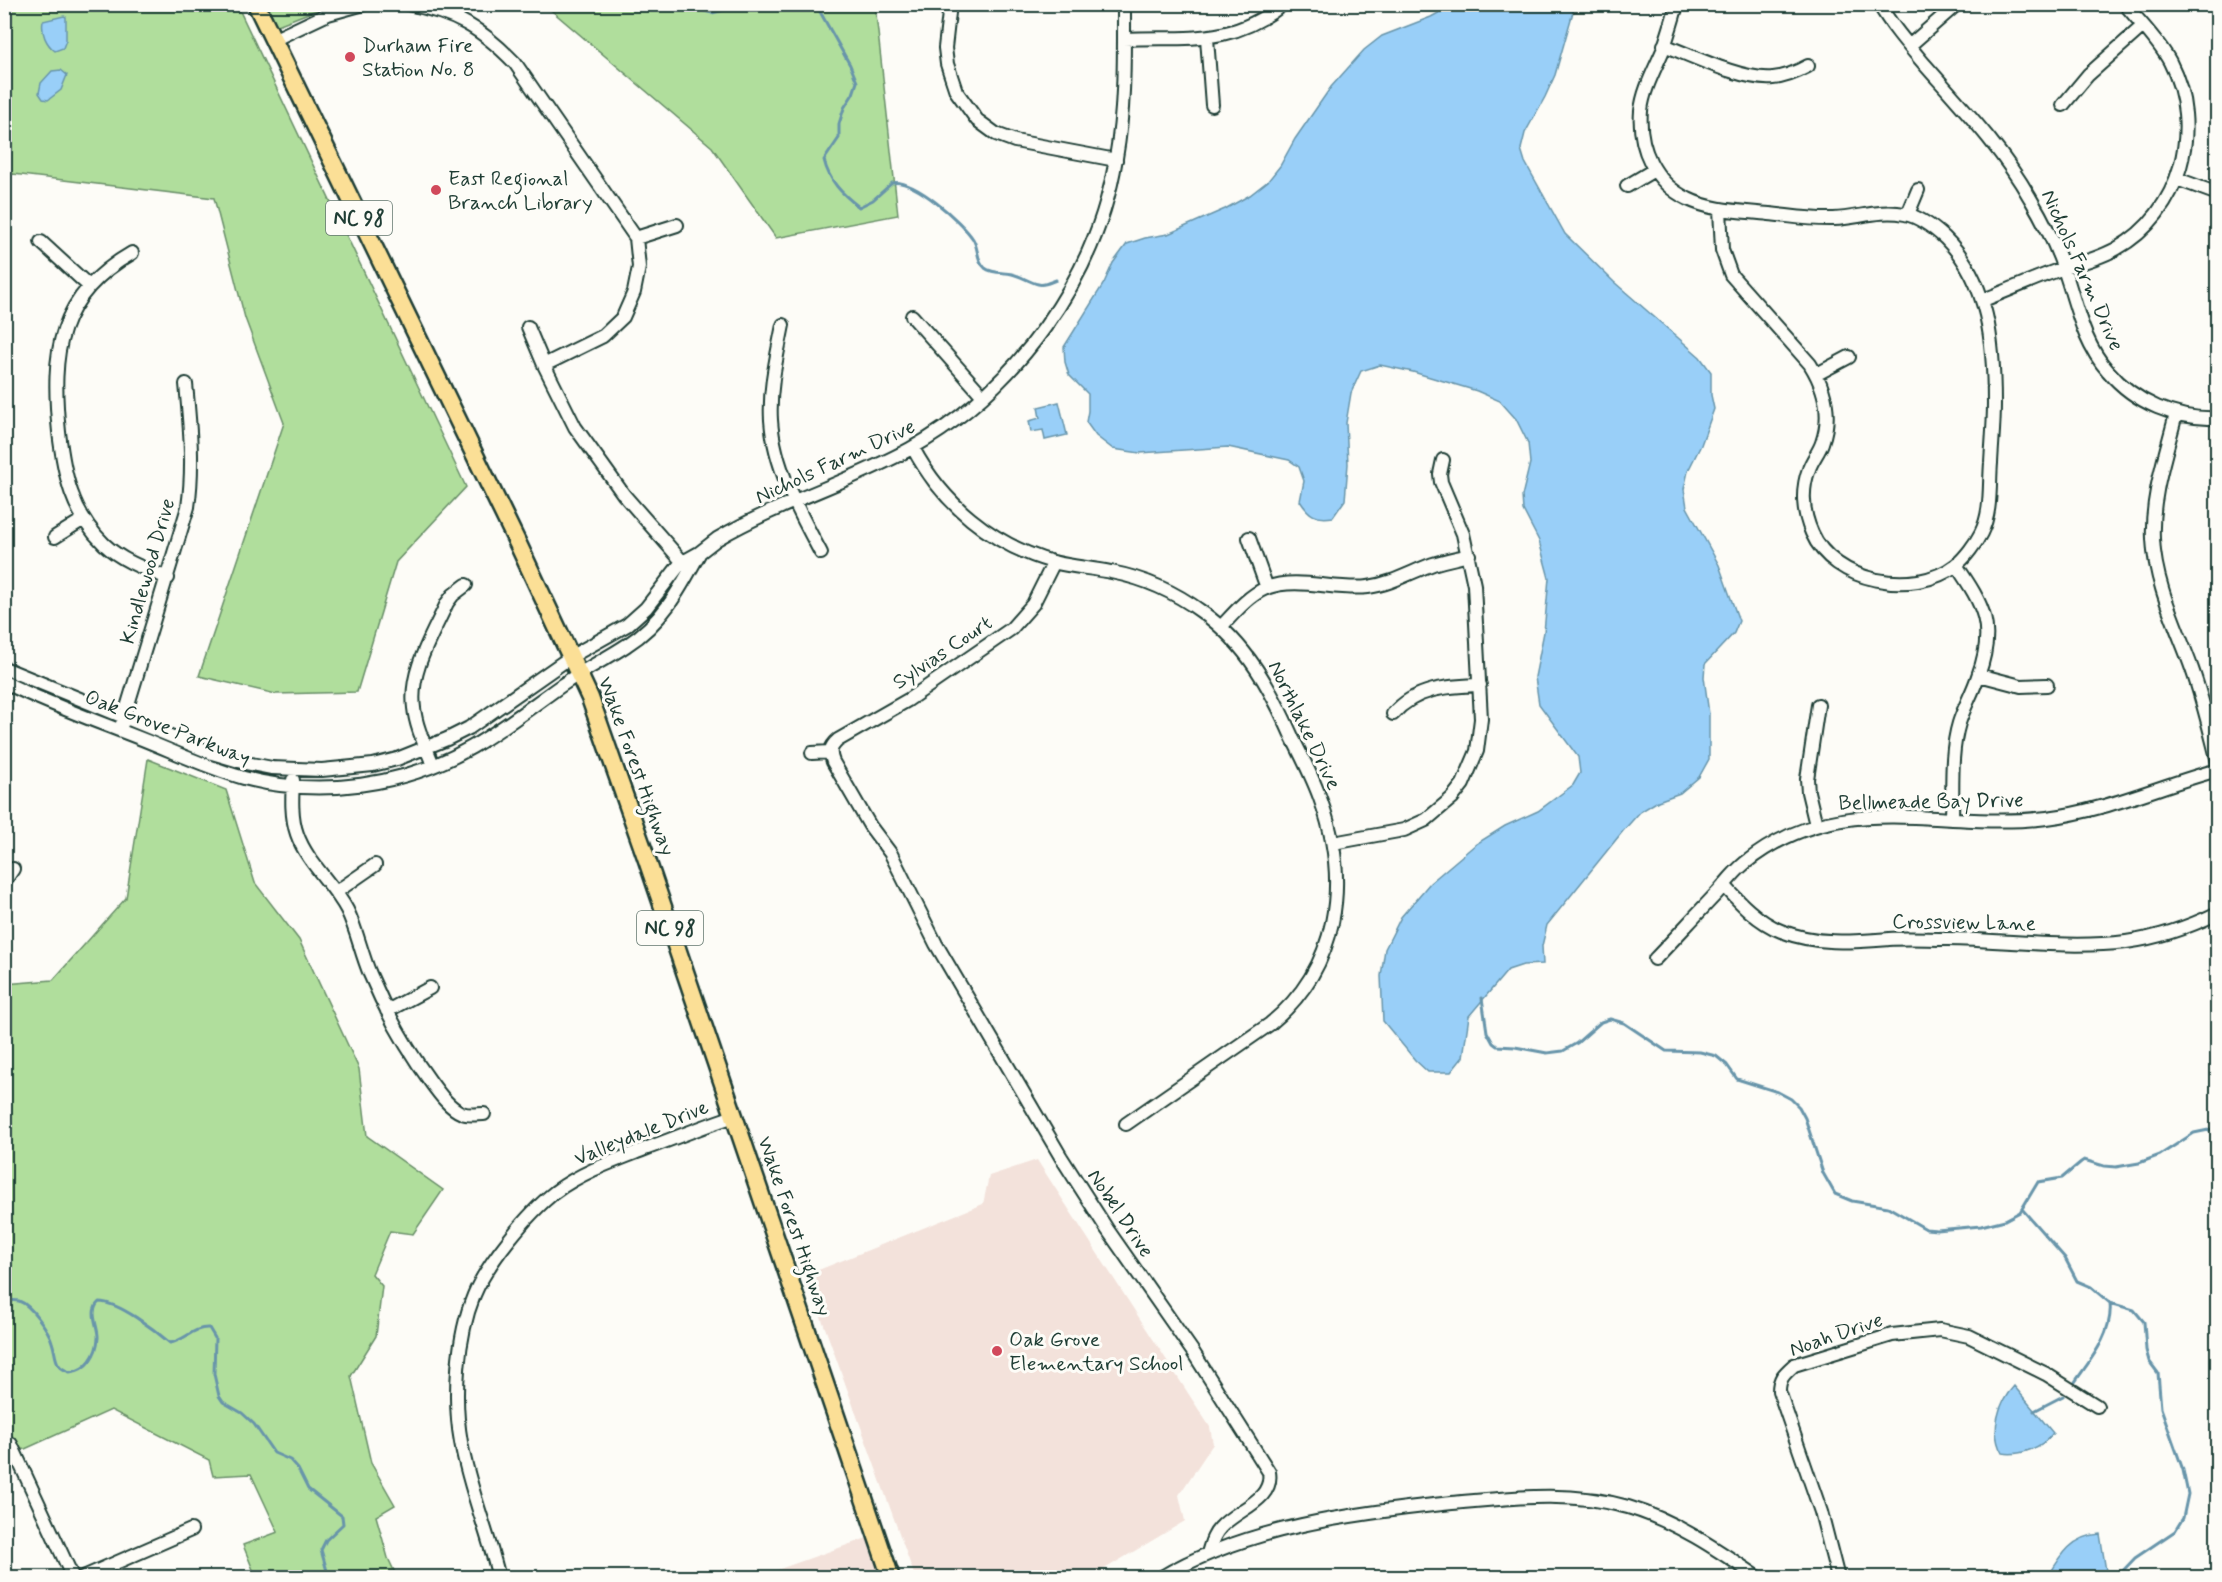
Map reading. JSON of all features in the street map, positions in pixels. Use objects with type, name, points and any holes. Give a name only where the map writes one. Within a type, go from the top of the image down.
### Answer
[{"type":"highway","name":"Wake Forest Highway","points":[[256,4],[579,672],[600,725],[891,1578]]},
{"type":"street","points":[[273,40],[328,14],[364,4]]},
{"type":"street","points":[[407,4],[463,20],[499,46],[515,63],[636,238],[639,267],[634,292],[624,317],[603,336],[544,365]]},
{"type":"street","points":[[950,4],[945,48],[947,64],[956,92],[977,120],[996,134],[1015,141],[1116,160]]},
{"type":"street","name":"Nichols Farm Drive","points":[[572,656],[610,636],[636,617],[699,553],[724,535],[913,448],[953,422],[983,396],[1032,345],[1052,318],[1094,240],[1116,160],[1121,125],[1124,4]]},
{"type":"street","points":[[1124,39],[1207,38],[1242,29],[1283,4]]},
{"type":"street","points":[[1677,4],[1643,99],[1641,113],[1643,144],[1654,170],[1677,193],[1689,200],[1720,209],[1834,219],[1878,213],[1908,214],[1934,228],[1965,262],[1983,300],[1992,350],[1994,393],[1990,497],[1987,515],[1981,533],[1956,565],[1935,576],[1917,580],[1896,582],[1874,580],[1855,575],[1823,551],[1813,536],[1806,519],[1805,481],[1826,427],[1825,397],[1816,375],[1731,275],[1722,250],[1720,209]]},
{"type":"street","name":"Nichols Farm Drive","points":[[1879,4],[1909,45],[1994,144],[2013,170],[2046,226],[2064,268],[2088,342],[2103,365],[2122,385],[2153,405],[2176,414],[2217,418]]},
{"type":"street","points":[[1909,45],[1956,4]]},
{"type":"street","points":[[1983,300],[2064,268],[2100,257],[2132,239],[2160,210],[2177,179],[2186,135],[2182,96],[2170,62],[2125,4]]},
{"type":"street","points":[[2063,105],[2088,75],[2143,26]]},
{"type":"street","points":[[1207,38],[1212,105]]},
{"type":"street","points":[[1664,45],[1743,74],[1761,78],[1792,74],[1808,66]]},
{"type":"street","points":[[1627,186],[1654,170]]},
{"type":"street","points":[[2177,179],[2217,194]]},
{"type":"street","points":[[1908,214],[1918,190]]},
{"type":"street","points":[[636,238],[677,225]]},
{"type":"street","points":[[41,242],[89,286]]},
{"type":"street","points":[[132,253],[117,262],[89,286],[80,297],[64,329],[56,363],[55,381],[63,465],[70,494],[84,519],[103,543],[130,563],[168,578]]},
{"type":"street","points":[[912,316],[983,396]]},
{"type":"street","points":[[783,325],[773,378],[771,419],[776,450],[795,502],[821,553]]},
{"type":"street","points":[[528,327],[575,427],[624,495],[686,566]]},
{"type":"street","points":[[1816,375],[1849,357]]},
{"type":"street","name":"Kindlewood Drive","points":[[119,730],[168,578],[188,507],[192,445],[186,384]]},
{"type":"street","points":[[2176,414],[2153,514],[2155,560],[2163,593],[2205,708],[2217,762]]},
{"type":"street","name":"Northlake Drive","points":[[913,448],[935,484],[948,499],[979,526],[1009,545],[1054,562],[1113,572],[1160,588],[1202,612],[1221,627],[1247,654],[1272,693],[1321,800],[1333,843],[1337,878],[1333,922],[1320,959],[1301,993],[1281,1015],[1256,1034],[1126,1124]]},
{"type":"street","points":[[1333,843],[1404,830],[1426,820],[1452,798],[1470,772],[1477,751],[1481,732],[1475,594],[1463,534],[1441,482],[1443,460]]},
{"type":"street","points":[[55,537],[84,519]]},
{"type":"street","points":[[1249,537],[1267,588]]},
{"type":"street","points":[[1221,627],[1244,603],[1267,588],[1296,583],[1348,588],[1387,583],[1431,565],[1469,555]]},
{"type":"street","name":"Sylvias Court","points":[[830,752],[831,747],[838,740],[916,695],[1011,629],[1033,604],[1054,562]]},
{"type":"street","points":[[1952,819],[1955,740],[1959,722],[1979,675],[1986,645],[1985,617],[1977,597],[1956,565]]},
{"type":"street","name":"Nichols Farm Drive","points":[[579,672],[627,646],[648,630],[669,607],[686,566]]},
{"type":"street","points":[[433,765],[417,725],[414,709],[414,680],[447,603],[466,585]]},
{"type":"street","name":"Oak Grove Parkway","points":[[4,668],[212,753],[246,764],[293,770],[322,770],[373,765],[426,748],[469,728],[572,656]]},
{"type":"street","name":"Oak Grove Parkway","points":[[4,682],[221,771],[246,779],[292,786],[345,787],[378,782],[433,765],[485,739],[579,672]]},
{"type":"street","points":[[1979,675],[2021,686],[2047,685]]},
{"type":"street","points":[[1394,714],[1409,698],[1435,689],[1480,685]]},
{"type":"street","points":[[1816,825],[1807,779],[1818,705]]},
{"type":"street","points":[[812,753],[830,752]]},
{"type":"street","name":"Nobel Drive","points":[[830,752],[833,762],[870,826],[891,854],[936,944],[1061,1157],[1089,1202],[1193,1352],[1269,1472],[1268,1490],[1221,1526],[1213,1537],[1208,1553]]},
{"type":"street","points":[[293,770],[292,786],[297,833],[305,851],[336,892],[352,920],[369,973],[407,1048],[447,1102],[456,1110],[465,1114],[484,1114]]},
{"type":"street","name":"Bellmeade Bay Drive","points":[[1655,959],[1743,865],[1768,846],[1816,825],[1857,817],[2018,820],[2073,814],[2217,770]]},
{"type":"street","points":[[336,892],[375,865]]},
{"type":"street","points":[[4,882],[13,869]]},
{"type":"street","name":"Crossview Lane","points":[[1724,885],[1752,913],[1772,927],[1811,940],[1836,943],[1937,939],[2060,944],[2126,942],[2164,933],[2217,913]]},
{"type":"street","points":[[387,1011],[430,988]]},
{"type":"street","name":"Valleydale Drive","points":[[499,1578],[467,1469],[458,1419],[458,1378],[464,1331],[479,1285],[515,1234],[555,1192],[598,1167],[734,1116]]},
{"type":"street","name":"Noah Drive","points":[[1838,1578],[1821,1512],[1779,1391],[1779,1382],[1783,1374],[1794,1365],[1892,1335],[1940,1330],[1969,1336],[2046,1374],[2097,1406]]},
{"type":"street","points":[[11,1444],[74,1578]]},
{"type":"street","points":[[1160,1578],[1208,1553],[1238,1542],[1346,1516],[1497,1499],[1564,1496],[1604,1502],[1655,1516],[1680,1528],[1759,1578]]},
{"type":"street","points":[[81,1578],[191,1530]]},
{"type":"shaded area","name":"Oak Grove Elementary School","points":[[1037,1160],[1210,1427],[1213,1444],[1179,1495],[1185,1521],[1091,1577],[915,1577],[806,1275],[983,1204],[989,1176]]},
{"type":"shaded area","points":[[867,1538],[880,1577],[757,1577]]},
{"type":"green space","points":[[4,5],[237,5],[466,487],[396,562],[357,692],[276,694],[199,676],[284,423],[245,318],[214,198],[13,174],[5,178]]},
{"type":"green space","points":[[265,5],[329,5],[275,26]]},
{"type":"green space","points":[[545,5],[875,5],[898,215],[776,238],[712,147]]},
{"type":"green space","points":[[148,759],[226,790],[255,883],[299,940],[359,1069],[367,1136],[443,1190],[413,1234],[390,1231],[372,1274],[382,1286],[376,1336],[351,1376],[371,1463],[395,1505],[376,1516],[388,1558],[397,1577],[256,1577],[243,1545],[278,1532],[251,1474],[213,1476],[209,1460],[111,1410],[25,1449],[5,1451],[5,984],[53,980],[126,898]]},
{"type":"water","points":[[1453,5],[1575,5],[1555,75],[1525,133],[1521,149],[1525,162],[1565,234],[1614,282],[1700,357],[1711,372],[1711,395],[1714,409],[1701,445],[1688,471],[1684,489],[1687,507],[1719,565],[1739,621],[1734,633],[1705,664],[1704,677],[1709,714],[1709,759],[1699,777],[1680,793],[1658,801],[1640,812],[1547,925],[1542,946],[1543,964],[1523,965],[1508,970],[1469,1016],[1463,1057],[1451,1072],[1428,1072],[1415,1060],[1383,1021],[1381,976],[1385,949],[1401,917],[1430,883],[1476,844],[1505,826],[1538,811],[1573,785],[1580,773],[1578,757],[1539,704],[1535,677],[1544,632],[1549,578],[1539,541],[1523,510],[1522,496],[1530,463],[1528,443],[1516,419],[1500,401],[1477,391],[1380,365],[1361,371],[1351,393],[1346,423],[1348,464],[1345,500],[1333,517],[1322,518],[1310,513],[1300,501],[1304,481],[1299,467],[1289,460],[1228,447],[1140,453],[1113,449],[1096,436],[1086,422],[1088,394],[1069,375],[1064,347],[1104,283],[1113,263],[1127,244],[1168,234],[1225,209],[1250,195],[1268,181],[1280,166],[1295,139],[1331,87],[1364,50],[1382,36],[1431,17]]},
{"type":"water","points":[[66,17],[66,40],[63,48],[55,51],[45,38],[43,21]]},
{"type":"water","points":[[61,70],[67,75],[61,90],[48,100],[43,99],[39,93],[41,83],[52,71]]},
{"type":"water","points":[[1059,402],[1067,435],[1045,440],[1043,430],[1031,432],[1029,421],[1040,418],[1038,407]]},
{"type":"water","points":[[2014,1386],[2053,1433],[2037,1447],[2009,1454],[2002,1453],[1998,1445],[1996,1427],[2000,1409]]},
{"type":"water","points":[[2100,1534],[2107,1577],[2048,1577],[2068,1548],[2082,1538]]},
{"type":"waterway","points":[[625,4],[632,4]]},
{"type":"waterway","points":[[679,4],[712,13],[747,4]]},
{"type":"waterway","points":[[771,4],[781,7],[798,4]]},
{"type":"waterway","points":[[804,4],[819,10],[857,82],[844,108],[839,124],[839,138],[824,160],[829,174],[842,192],[859,207],[873,200],[892,183],[912,187],[948,212],[967,232],[975,243],[980,262],[988,270],[1009,273],[1040,284],[1056,280]]},
{"type":"waterway","points":[[1482,998],[1487,1032],[1497,1046],[1547,1053],[1563,1051],[1577,1043],[1601,1022],[1610,1019],[1624,1023],[1666,1051],[1700,1052],[1716,1056],[1727,1065],[1737,1079],[1778,1092],[1791,1099],[1799,1107],[1805,1118],[1823,1173],[1835,1194],[1852,1201],[1888,1207],[1926,1229],[1981,1226],[2005,1220],[2020,1212],[2038,1182],[2062,1178],[2084,1160],[2116,1167],[2139,1163],[2160,1155],[2194,1133],[2218,1128]]},
{"type":"waterway","points":[[2022,1209],[2065,1258],[2077,1281],[2091,1287],[2110,1303],[2134,1310],[2144,1322],[2149,1361],[2158,1373],[2161,1408],[2183,1470],[2188,1494],[2183,1518],[2175,1531],[2135,1558],[2116,1578]]},
{"type":"waterway","points":[[4,1301],[19,1301],[34,1313],[50,1337],[58,1364],[70,1372],[86,1365],[96,1350],[98,1334],[94,1310],[99,1302],[107,1303],[126,1312],[170,1343],[203,1328],[209,1328],[215,1338],[214,1374],[219,1396],[223,1402],[242,1413],[254,1424],[274,1453],[290,1460],[298,1469],[308,1489],[342,1516],[343,1524],[326,1540],[321,1550],[329,1578]]},
{"type":"waterway","points":[[2075,1382],[2100,1345],[2108,1325],[2110,1303]]},
{"type":"waterway","points":[[2034,1411],[2063,1396]]},
{"type":"place","name":"Durham Fire Station No. 8","points":[[350,57]]},
{"type":"place","name":"East Regional Branch Library","points":[[436,190]]},
{"type":"place","name":"Oak Grove Elementary School","points":[[997,1351]]}]
